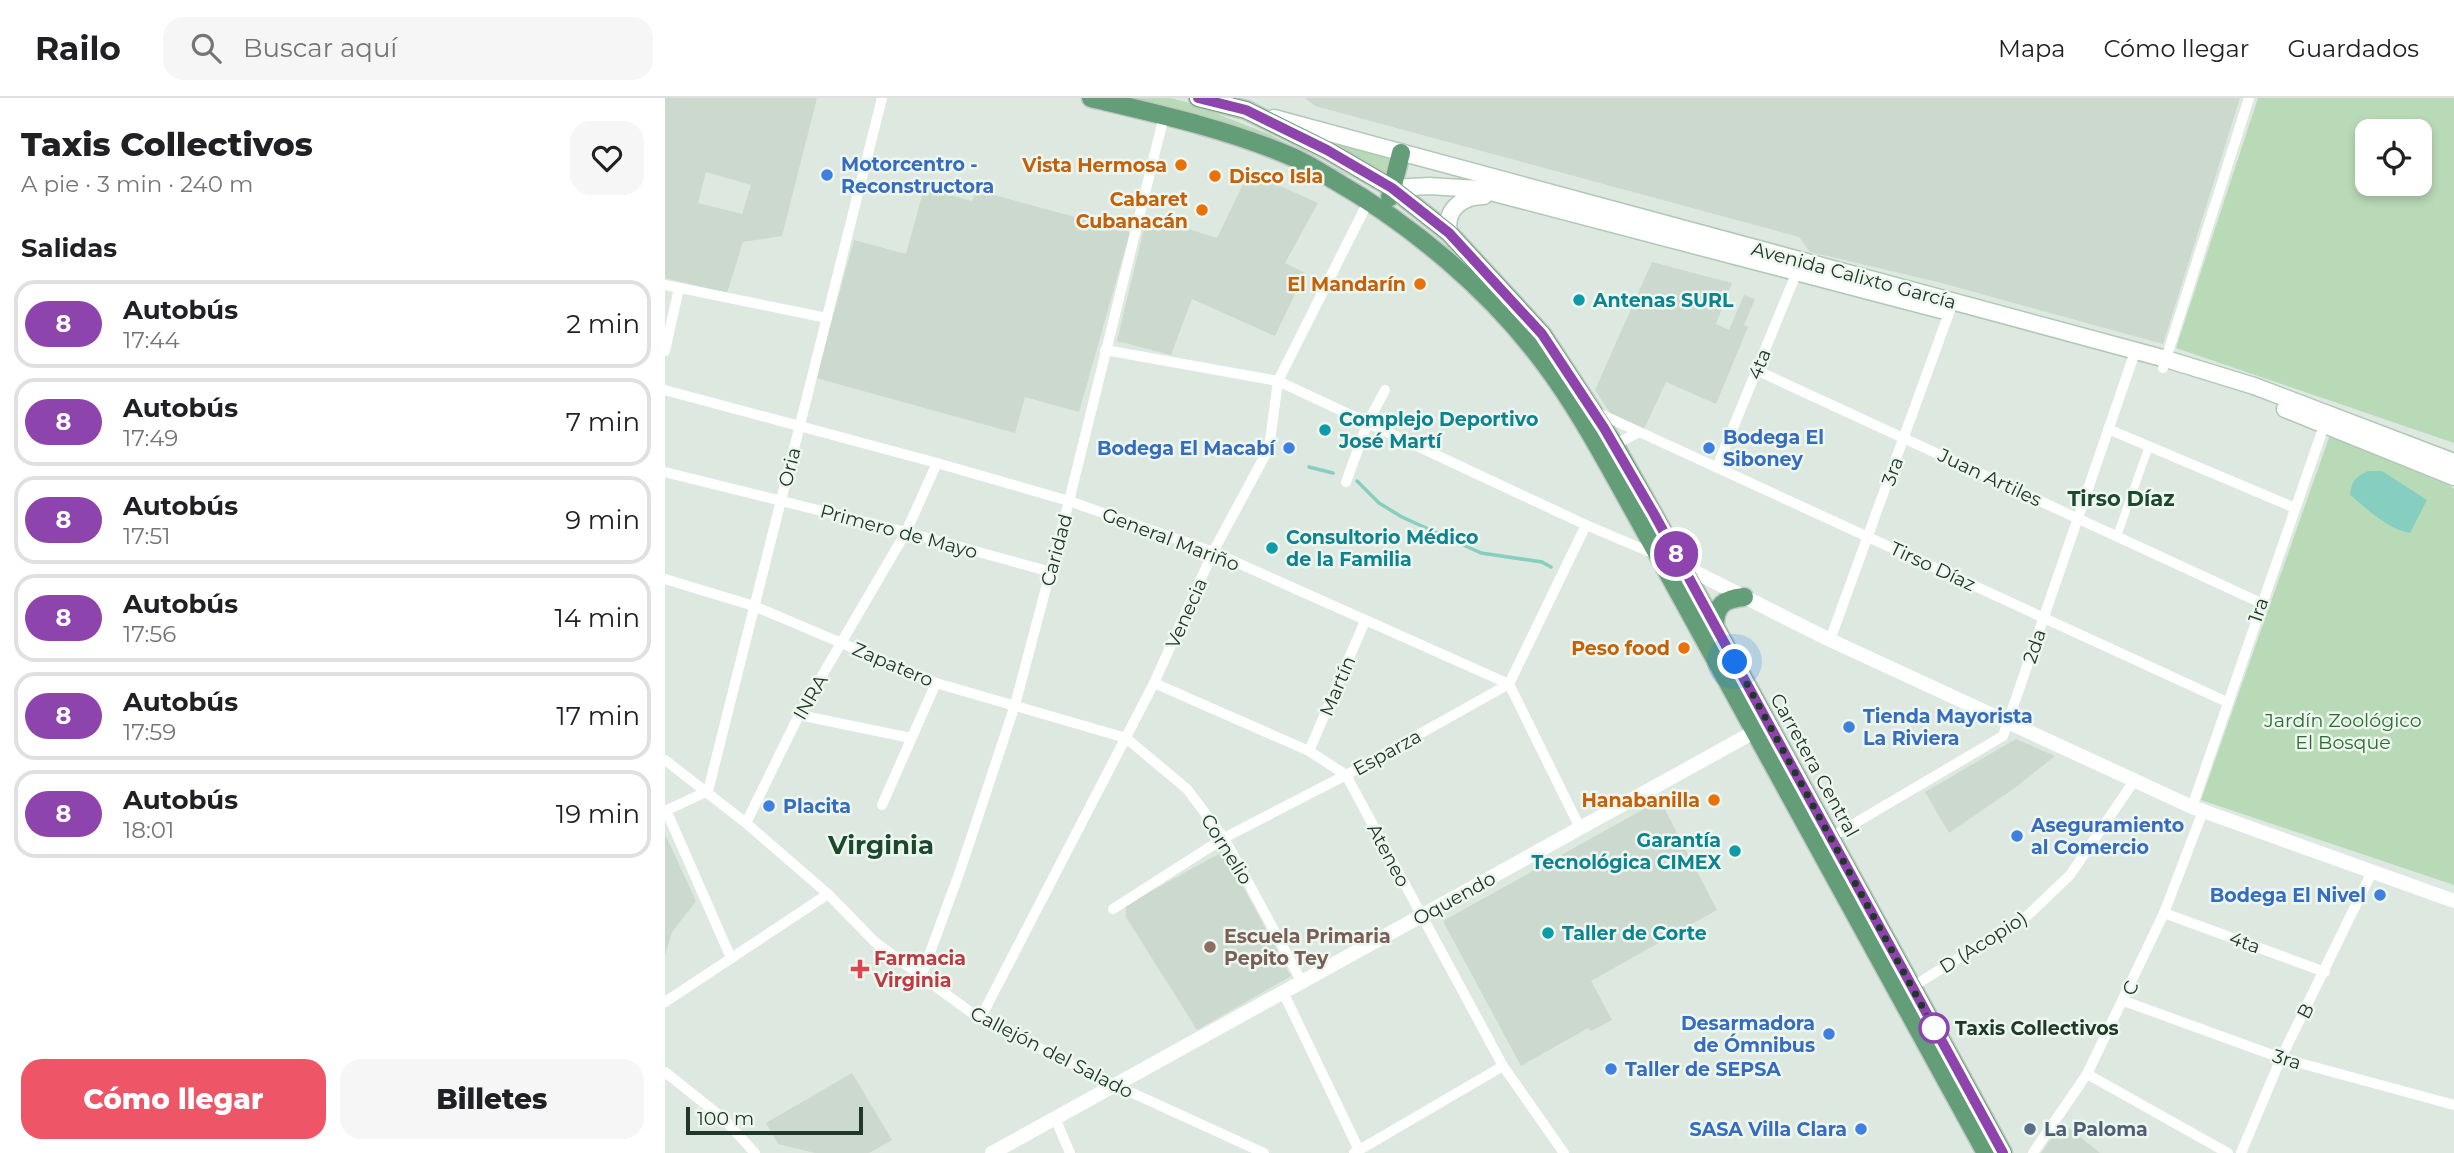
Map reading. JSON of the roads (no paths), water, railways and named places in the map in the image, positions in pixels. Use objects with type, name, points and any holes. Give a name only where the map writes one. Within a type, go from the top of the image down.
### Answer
[{"type":"main road","name":"Carretera Central","points":[[1091,98],[1233,134],[1293,157],[1369,200],[1454,267],[1513,324],[1536,339],[1546,365],[1608,449],[1647,518],[1683,566],[1709,631]]},
{"type":"main road","name":"Carretera Central","points":[[1198,98],[1246,110],[1327,150],[1392,188],[1449,233],[1469,253],[1594,411],[1608,449]]},
{"type":"main road","name":"Avenida Calixto García","points":[[1246,110],[1798,267]]},
{"type":"main road","points":[[1392,216],[1390,198],[1402,153]]},
{"type":"main road","points":[[1293,157],[1359,187],[1392,188]]},
{"type":"main road","name":"Avenida Calixto García","points":[[1392,188],[1467,188],[1504,196],[1798,267],[2254,386],[2454,477]]},
{"type":"main road","points":[[1449,233],[1447,225],[1450,217],[1463,199],[1473,196],[1504,196]]},
{"type":"main road","points":[[1454,267],[1469,253]]},
{"type":"main road","name":"Avenida Calixto García","points":[[2326,420],[2454,462]]},
{"type":"main road","name":"Carretera Central","points":[[1647,518],[1659,556],[1709,631],[1762,727],[1905,991],[1986,1153]]},
{"type":"main road","points":[[1709,631],[1719,606],[1729,599],[1744,597]]},
{"type":"main road","name":"Carretera Central","points":[[1905,991],[2003,1153]]},
{"type":"street","name":"Oria","points":[[708,791],[882,98]]},
{"type":"street","points":[[2164,364],[2249,98]]},
{"type":"street","name":"Caridad","points":[[921,977],[960,871],[1015,705],[1069,501],[1164,116]]},
{"type":"street","name":"Venecia","points":[[980,1019],[1154,683],[1213,552],[1269,448],[1278,381],[1369,200]]},
{"type":"street","name":"4ta","points":[[1717,467],[1798,267]]},
{"type":"street","points":[[665,285],[827,318]]},
{"type":"street","points":[[665,351],[679,288]]},
{"type":"street","name":"3ra","points":[[1830,640],[1951,307]]},
{"type":"street","points":[[1105,350],[1278,381],[1585,525],[1683,566],[1830,640],[2197,809],[2454,901]]},
{"type":"street","name":"2da","points":[[1824,841],[2003,736],[2133,356]]},
{"type":"street","name":"Juan Artiles","points":[[1756,370],[2261,603]]},
{"type":"street","name":"General Mariño","points":[[665,390],[1069,501],[1213,552],[1509,684]]},
{"type":"street","points":[[1346,482],[1368,422],[1385,390]]},
{"type":"street","name":"Tirso Díaz","points":[[1594,411],[2227,702]]},
{"type":"street","name":"1ra","points":[[2197,809],[2227,702],[2326,420]]},
{"type":"street","points":[[2108,429],[2295,508]]},
{"type":"street","points":[[1608,449],[1639,432]]},
{"type":"street","points":[[2117,536],[2149,446]]},
{"type":"street","name":"INRA","points":[[746,822],[799,715],[906,532],[937,463]]},
{"type":"street","name":"Primero de Mayo","points":[[665,472],[906,532],[1051,572]]},
{"type":"street","points":[[1617,538],[1629,537],[1647,518]]},
{"type":"street","points":[[1580,828],[1509,684],[1585,525]]},
{"type":"street","name":"Zapatero","points":[[665,579],[754,606],[936,682],[1126,738]]},
{"type":"street","name":"Martín","points":[[1310,751],[1365,621]]},
{"type":"street","points":[[882,805],[936,682]]},
{"type":"street","name":"Ateneo","points":[[1154,683],[1310,751],[1346,775],[1503,1066],[1564,1153]]},
{"type":"street","name":"Esparza","points":[[1113,909],[1224,838],[1346,775],[1509,684]]},
{"type":"street","points":[[799,715],[911,738]]},
{"type":"street","name":"Oquendo","points":[[992,1153],[1762,727]]},
{"type":"street","name":"Cornelio","points":[[1126,738],[1187,789],[1224,838],[1302,982]]},
{"type":"street","name":"Callejón del Salado","points":[[665,760],[746,822],[828,894],[875,942],[980,1019],[1264,1153]]},
{"type":"street","name":"D (Acopio)","points":[[1905,991],[2027,916],[2070,875],[2134,781]]},
{"type":"street","points":[[708,791],[666,810],[731,958]]},
{"type":"street","name":"C","points":[[2033,1153],[2087,1074],[2124,1001],[2164,913],[2197,809]]},
{"type":"street","name":"B","points":[[2241,1153],[2281,1058],[2372,872]]},
{"type":"street","points":[[665,1002],[828,894]]},
{"type":"street","name":"4ta","points":[[2164,913],[2325,972]]},
{"type":"street","points":[[1283,992],[1356,1152],[1503,1066]]},
{"type":"street","name":"3ra","points":[[2124,1001],[2281,1058],[2454,1105]]},
{"type":"street","points":[[665,1072],[724,1119],[755,1153]]},
{"type":"street","points":[[2087,1074],[2228,1153]]},
{"type":"street","points":[[1055,1118],[1070,1153]]},
{"type":"water","points":[[2368,471],[2382,471],[2427,500],[2410,533],[2386,523],[2350,495],[2355,480]]},
{"type":"waterway","points":[[1309,467],[1333,473]]},
{"type":"waterway","points":[[1357,481],[1379,503],[1402,517],[1481,553],[1542,562],[1551,567]]},
{"type":"place","name":"Vista Hermosa","points":[[1181,165]]},
{"type":"place","name":"Motorcentro - Reconstructora","points":[[827,175]]},
{"type":"place","name":"Disco Isla","points":[[1215,176]]},
{"type":"place","name":"Cabaret Cubanacán","points":[[1202,210]]},
{"type":"place","name":"El Mandarín","points":[[1420,284]]},
{"type":"place","name":"Antenas SURL","points":[[1579,300]]},
{"type":"place","name":"Complejo Deportivo José Martí","points":[[1325,430]]},
{"type":"place","name":"Bodega El Macabí","points":[[1289,448]]},
{"type":"place","name":"Bodega El Siboney","points":[[1709,448]]},
{"type":"place","name":"Consultorio Médico de la Familia","points":[[1272,548]]},
{"type":"place","name":"Peso food","points":[[1684,648]]},
{"type":"place","name":"Tienda Mayorista La Riviera","points":[[1849,727]]},
{"type":"place","name":"Hanabanilla","points":[[1714,800]]},
{"type":"place","name":"Placita","points":[[769,806]]},
{"type":"place","name":"Aseguramiento al Comercio","points":[[2017,836]]},
{"type":"place","name":"Garantía Tecnológica CIMEX","points":[[1735,851]]},
{"type":"place","name":"Bodega El Nivel","points":[[2380,895]]},
{"type":"place","name":"Taller de Corte","points":[[1548,933]]},
{"type":"place","name":"Escuela Primaria Pepito Tey","points":[[1210,947]]},
{"type":"place","name":"Farmacia Virginia","points":[[860,969]]},
{"type":"place","name":"Taxis Collectivos","points":[[1934,1028]]},
{"type":"place","name":"Desarmadora de Ómnibus","points":[[1829,1034]]},
{"type":"place","name":"Taller de SEPSA","points":[[1611,1069]]},
{"type":"place","name":"SASA Villa Clara","points":[[1861,1129]]},
{"type":"place","name":"La Paloma","points":[[2030,1129]]},
{"type":"district","name":"Tirso Díaz","points":[[2121,499]]},
{"type":"district","name":"Virginia","points":[[881,845]]},
{"type":"park label","name":"Jardín Zoológico El Bosque","points":[[2343,731]]}]
